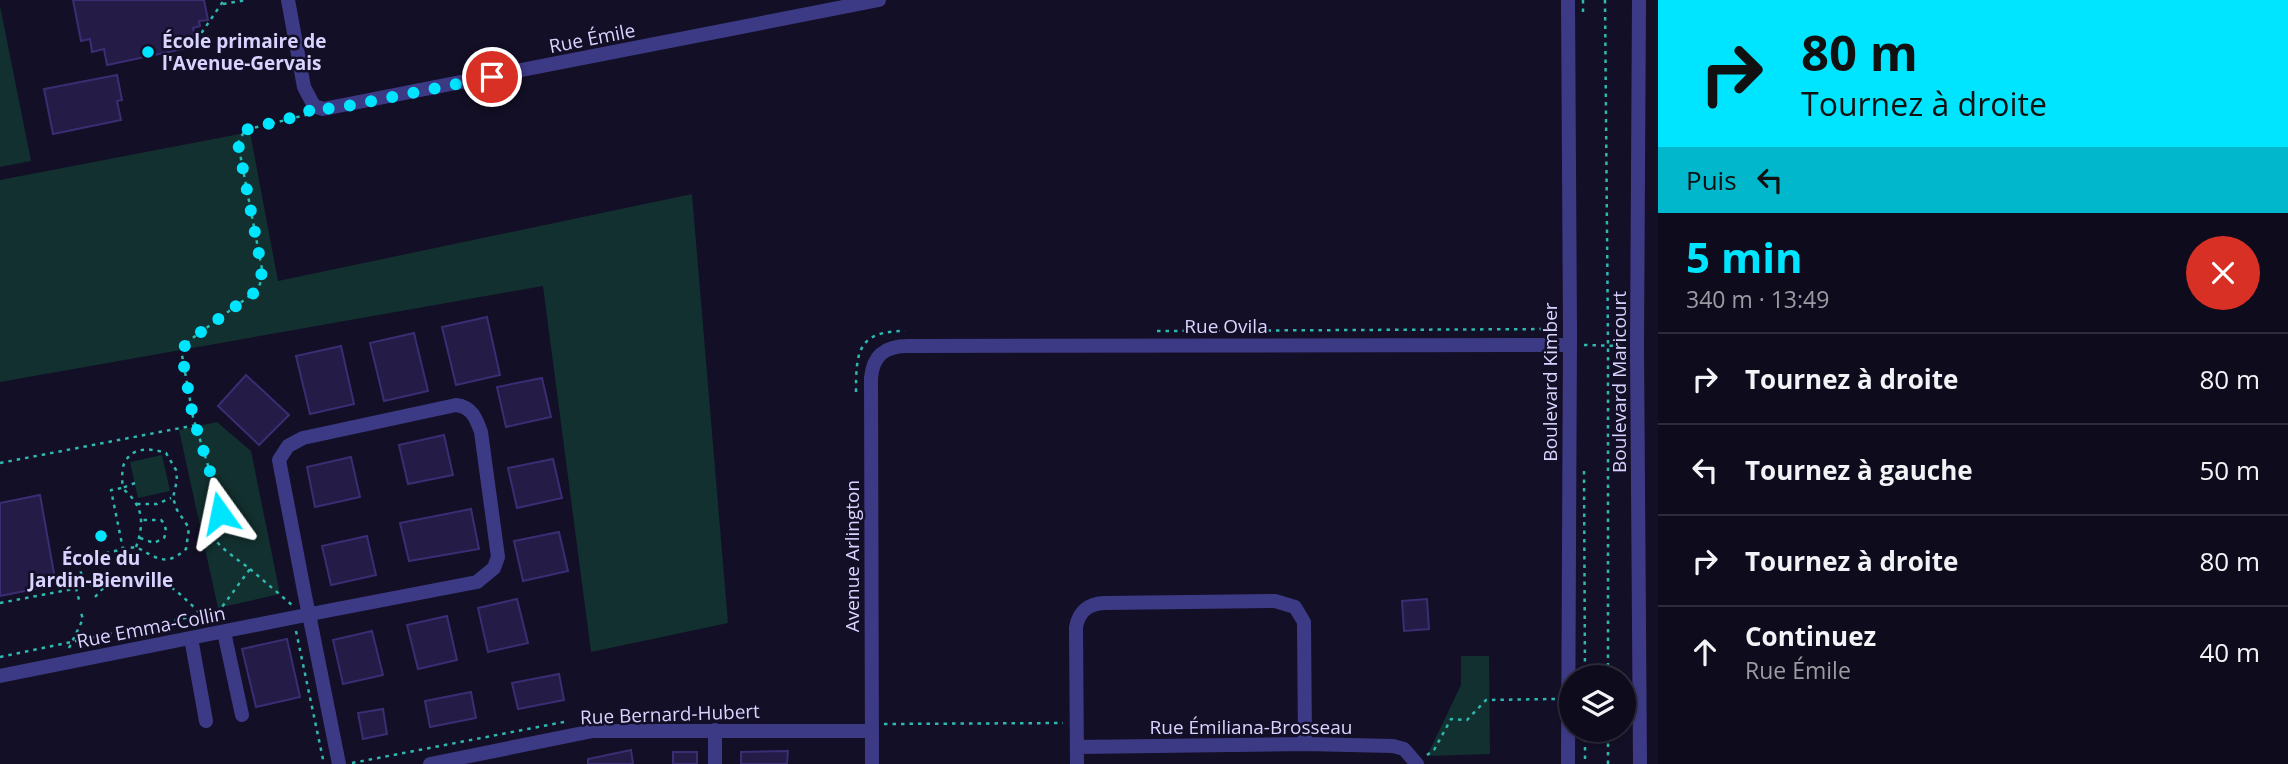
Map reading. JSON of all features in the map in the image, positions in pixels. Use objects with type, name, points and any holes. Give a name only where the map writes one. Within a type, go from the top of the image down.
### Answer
[{"type":"street","points":[[288,0],[304,87],[314,106]]},
{"type":"street","name":"Rue Émile","points":[[314,106],[332,109],[879,0]]},
{"type":"street","name":"Boulevard Kimber","points":[[1568,0],[1577,345],[1568,764]]},
{"type":"street","name":"Boulevard Maricourt","points":[[1639,0],[1637,347],[1640,764]]},
{"type":"street","name":"Rue Ovila","points":[[883,351],[898,346],[1577,345]]},
{"type":"street","name":"Avenue Arlington","points":[[872,764],[878,727],[871,378],[875,359],[883,351]]},
{"type":"street","name":"Rue Emma-Collin","points":[[0,676],[477,582],[494,568],[498,556],[481,432],[475,415],[464,406],[456,405],[303,438],[288,446],[279,460],[309,614]]},
{"type":"street","points":[[1077,764],[1076,627],[1078,617],[1084,609],[1094,604],[1275,601],[1295,607],[1304,622],[1305,744]]},
{"type":"street","points":[[309,614],[339,764]]},
{"type":"street","points":[[224,632],[242,715]]},
{"type":"street","points":[[191,638],[206,722]]},
{"type":"street","name":"Rue Bernard-Hubert","points":[[430,764],[593,732],[878,727]]},
{"type":"street","points":[[715,730],[715,764]]},
{"type":"street","name":"Rue Émiliana-Brosseau","points":[[1077,747],[1305,744],[1393,746],[1404,749],[1421,761]]},
{"type":"path","points":[[207,44],[198,38],[224,0]]},
{"type":"path","points":[[220,5],[247,0]]},
{"type":"path","points":[[1605,0],[1608,665]]},
{"type":"path","points":[[207,15],[211,18]]},
{"type":"path","points":[[292,605],[215,541],[211,534],[211,526],[220,513],[220,504],[196,425],[182,355],[183,348],[190,340],[255,292],[261,277],[262,270],[238,143],[245,130],[306,114],[314,106]]},
{"type":"path","points":[[1577,345],[1637,347]]},
{"type":"path","points":[[0,463],[196,425]]},
{"type":"path","points":[[0,603],[76,588],[82,579],[79,560],[136,547],[154,559],[162,560],[172,558],[186,549],[189,528],[177,510],[173,498],[177,480],[173,463],[166,453],[153,449],[139,450],[123,465],[122,488],[137,504],[142,520],[136,547]]},
{"type":"path","points":[[123,550],[111,489],[135,483]]},
{"type":"path","points":[[137,504],[157,504],[173,498]]},
{"type":"path","points":[[139,538],[154,543],[166,534],[164,524],[160,520],[142,520]]},
{"type":"path","points":[[0,657],[219,611],[250,569]]},
{"type":"path","points":[[90,585],[141,576],[153,577],[163,582],[209,622]]},
{"type":"path","points":[[95,597],[110,582]]},
{"type":"path","points":[[76,588],[79,600]]},
{"type":"path","points":[[69,650],[83,619],[81,613]]},
{"type":"path","points":[[296,631],[324,764]]},
{"type":"path","points":[[1421,761],[1434,750],[1451,719],[1467,720],[1486,700],[1555,699]]},
{"type":"path","points":[[878,727],[1066,723]]},
{"type":"path","points":[[1585,742],[1585,764]]},
{"type":"path","points":[[1608,742],[1608,764]]},
{"type":"green space","points":[[0,6],[31,161],[0,167]]},
{"type":"green space","points":[[250,132],[278,281],[692,194],[728,623],[591,652],[543,286],[0,382],[0,180]]},
{"type":"green space","points":[[217,422],[251,451],[280,594],[218,608],[179,430]]},
{"type":"green space","points":[[162,455],[170,491],[138,498],[130,462]]},
{"type":"green space","points":[[1461,656],[1489,656],[1490,754],[1427,756],[1461,685]]},
{"type":"building","points":[[73,0],[204,0],[208,20],[199,21],[200,26],[193,28],[197,46],[107,65],[104,49],[92,52],[90,39],[81,41]]},
{"type":"building","points":[[117,75],[122,100],[117,101],[121,120],[53,134],[44,89]]},
{"type":"building","points":[[487,317],[500,375],[456,385],[442,327]]},
{"type":"building","points":[[414,333],[428,391],[384,401],[370,343]]},
{"type":"building","points":[[341,346],[354,404],[310,414],[296,356]]},
{"type":"building","points":[[246,375],[289,415],[259,445],[218,406]]},
{"type":"building","points":[[542,378],[551,417],[506,427],[497,387]]},
{"type":"building","points":[[444,435],[453,475],[408,484],[399,445]]},
{"type":"building","points":[[351,457],[360,497],[315,507],[307,467]]},
{"type":"building","points":[[553,459],[562,498],[517,508],[508,468]]},
{"type":"building","points":[[40,495],[55,579],[39,582],[40,588],[0,596],[0,503]]},
{"type":"building","points":[[471,509],[479,549],[409,561],[400,523]]},
{"type":"building","points":[[559,532],[568,571],[523,581],[514,541]]},
{"type":"building","points":[[367,536],[376,575],[331,585],[322,546]]},
{"type":"building","points":[[517,599],[528,643],[488,652],[478,608]]},
{"type":"building","points":[[1427,599],[1429,629],[1404,631],[1402,601]]},
{"type":"building","points":[[447,616],[457,660],[418,669],[407,625]]},
{"type":"building","points":[[372,631],[383,675],[343,684],[333,640]]},
{"type":"building","points":[[287,639],[300,697],[256,707],[242,649]]},
{"type":"building","points":[[559,674],[564,700],[518,709],[512,683]]},
{"type":"building","points":[[471,692],[476,718],[430,727],[425,701]]},
{"type":"building","points":[[383,709],[387,734],[363,739],[358,713]]},
{"type":"building","points":[[631,750],[633,764],[588,764],[588,759]]},
{"type":"building","points":[[788,751],[787,764],[741,764],[741,752]]},
{"type":"building","points":[[673,752],[697,752],[697,764],[673,764]]},
{"type":"place","name":"École primaire de l'Avenue-Gervais","points":[[148,52]]},
{"type":"place","name":"École du Jardin-Bienville","points":[[101,536]]},
{"type":"route","points":[[220,513],[220,504],[193,417],[182,355],[183,348],[190,340],[255,292],[260,284],[262,270],[238,143],[245,130],[306,114],[314,106],[332,109],[492,77]]}]
